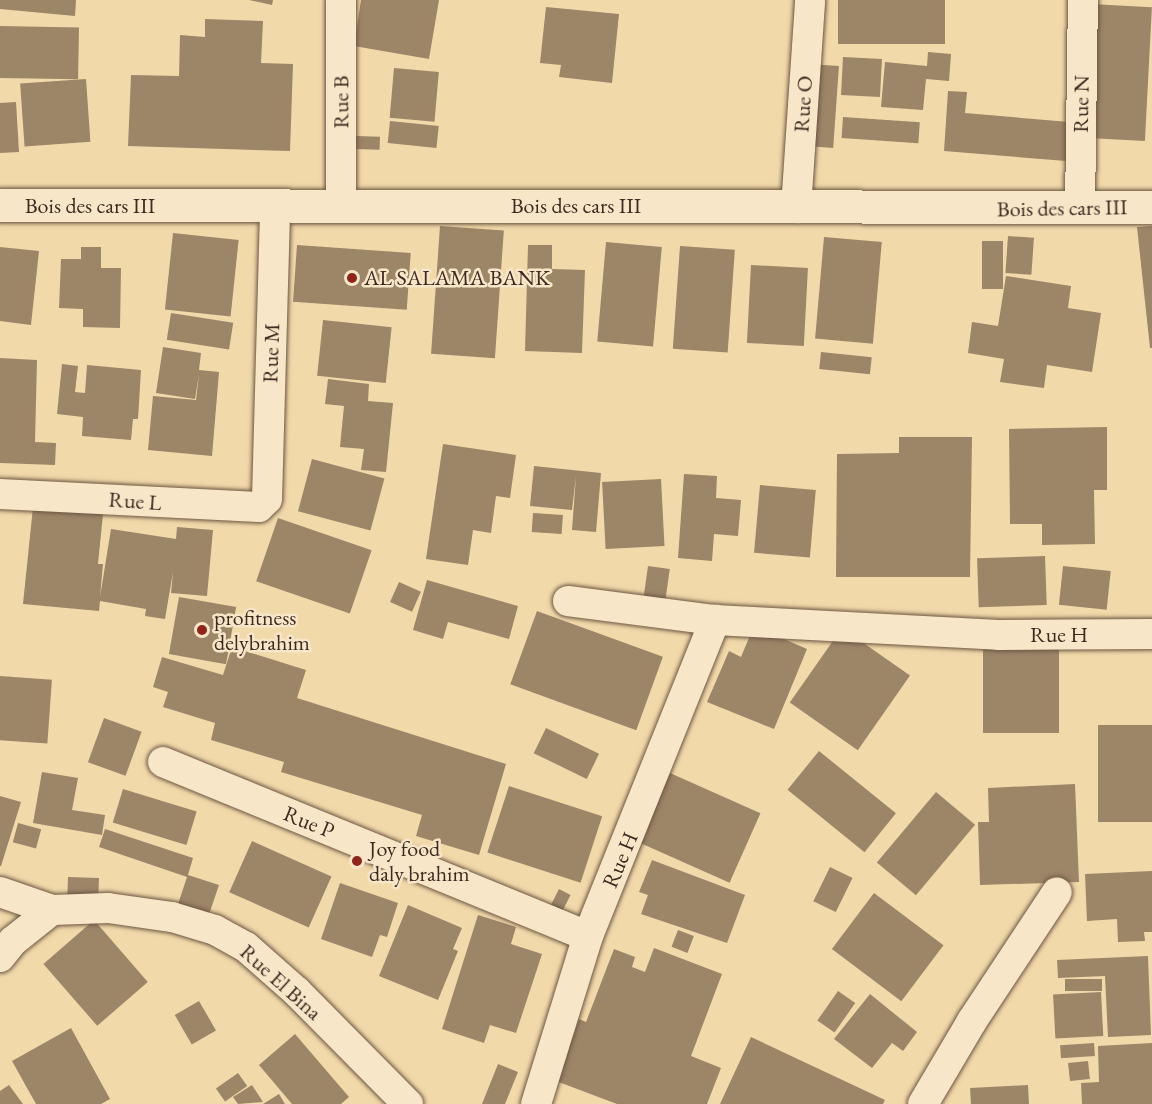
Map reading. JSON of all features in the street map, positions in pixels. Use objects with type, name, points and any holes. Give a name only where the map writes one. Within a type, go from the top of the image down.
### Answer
[{"type":"street","name":"Rue B","points":[[341,0],[341,204]]},
{"type":"street","name":"Rue O","points":[[796,208],[810,0]]},
{"type":"street","name":"Rue N","points":[[1080,209],[1083,0]]},
{"type":"street","name":"Bois des cars III","points":[[0,205],[274,206],[341,204],[1080,209],[1152,207]]},
{"type":"street","name":"Rue M","points":[[267,499],[274,206]]},
{"type":"street","name":"Rue L","points":[[0,494],[247,508],[259,507],[267,499]]},
{"type":"street","name":"Rue H","points":[[568,601],[714,620],[999,635],[1152,634]]},
{"type":"street","name":"Rue H","points":[[536,1104],[588,936],[714,620]]},
{"type":"street","name":"Rue P","points":[[163,762],[588,936]]},
{"type":"street","points":[[0,892],[52,910]]},
{"type":"street","points":[[923,1104],[972,1021],[1057,892]]},
{"type":"street","name":"Rue El Bina","points":[[52,910],[108,908],[172,916],[215,930],[246,947],[297,992],[408,1104]]},
{"type":"street","points":[[0,957],[13,941],[52,910]]},
{"type":"building","points":[[0,0],[76,0],[75,16],[0,9]]},
{"type":"building","points":[[249,0],[273,0],[272,5]]},
{"type":"building","points":[[361,0],[439,0],[429,59],[354,46]]},
{"type":"building","points":[[838,0],[945,0],[945,44],[838,44]]},
{"type":"building","points":[[1091,4],[1152,7],[1145,141],[1084,138]]},
{"type":"building","points":[[546,7],[619,14],[612,83],[559,77],[561,65],[540,63]]},
{"type":"building","points":[[205,19],[263,21],[261,63],[293,64],[290,151],[128,146],[131,75],[179,76],[180,35],[205,37]]},
{"type":"building","points":[[0,26],[79,27],[78,79],[0,78]]},
{"type":"building","points":[[928,52],[951,54],[949,81],[926,79],[923,110],[881,107],[885,62],[927,66]]},
{"type":"building","points":[[843,57],[882,59],[880,97],[841,95]]},
{"type":"building","points":[[809,64],[839,66],[833,148],[803,146]]},
{"type":"building","points":[[394,68],[439,72],[434,122],[390,118]]},
{"type":"building","points":[[86,79],[90,142],[25,146],[20,84]]},
{"type":"building","points":[[948,91],[967,92],[965,113],[1069,122],[1066,161],[944,151]]},
{"type":"building","points":[[16,102],[19,152],[0,153],[0,103]]},
{"type":"building","points":[[843,117],[920,122],[918,143],[842,138]]},
{"type":"building","points":[[390,121],[439,126],[436,148],[388,143]]},
{"type":"building","points":[[356,136],[380,137],[380,150],[356,149]]},
{"type":"building","points":[[440,226],[504,230],[495,358],[431,354]]},
{"type":"building","points":[[1152,226],[1152,348],[1150,348],[1137,227]]},
{"type":"building","points":[[173,233],[239,240],[231,316],[165,310]]},
{"type":"building","points":[[1008,236],[1034,238],[1031,275],[1005,273]]},
{"type":"building","points":[[824,237],[882,242],[873,344],[815,339]]},
{"type":"building","points":[[982,241],[1003,241],[1003,289],[982,289]]},
{"type":"building","points":[[606,242],[662,247],[653,347],[597,342]]},
{"type":"building","name":"AL SALAMA BANK","points":[[297,245],[411,253],[407,310],[293,302]]},
{"type":"building","points":[[528,245],[552,245],[552,269],[585,270],[582,353],[525,351]]},
{"type":"building","points":[[680,246],[735,250],[728,353],[673,349]]},
{"type":"building","points":[[0,247],[39,251],[31,325],[0,321]]},
{"type":"building","points":[[81,247],[101,247],[101,268],[121,268],[120,328],[83,327],[83,309],[59,308],[61,259],[81,259]]},
{"type":"building","points":[[751,265],[808,268],[804,346],[747,343]]},
{"type":"building","points":[[1006,276],[1071,286],[1068,308],[1101,313],[1092,372],[1047,365],[1044,388],[1000,382],[1004,359],[968,353],[972,322],[998,326]]},
{"type":"building","points":[[171,313],[233,323],[229,350],[167,340]]},
{"type":"building","points":[[323,320],[392,327],[386,383],[317,376]]},
{"type":"building","points":[[163,347],[201,353],[199,370],[219,372],[212,456],[148,450],[153,396],[196,400],[199,374],[195,399],[156,393]]},
{"type":"building","points":[[821,352],[872,357],[870,374],[819,369]]},
{"type":"building","points":[[0,358],[37,360],[35,442],[56,443],[55,465],[0,463]]},
{"type":"building","points":[[62,364],[78,366],[75,392],[85,393],[87,365],[141,370],[138,419],[133,419],[131,440],[82,436],[83,417],[57,414]]},
{"type":"building","points":[[328,379],[369,384],[368,401],[393,403],[386,472],[361,470],[364,449],[340,447],[344,406],[325,404]]},
{"type":"building","points":[[1107,427],[1107,490],[1094,490],[1095,544],[1042,545],[1042,524],[1010,524],[1009,429]]},
{"type":"building","points":[[899,437],[972,437],[970,577],[836,577],[837,454],[899,453]]},
{"type":"building","points":[[443,444],[516,455],[510,498],[496,496],[491,533],[473,530],[468,565],[426,559]]},
{"type":"building","points":[[312,459],[384,478],[370,531],[298,511]]},
{"type":"building","points":[[534,466],[601,473],[596,532],[572,530],[576,476],[572,510],[530,506]]},
{"type":"building","points":[[684,474],[717,476],[716,498],[741,500],[738,536],[714,534],[712,561],[678,558]]},
{"type":"building","points":[[661,479],[665,546],[606,549],[602,482]]},
{"type":"building","points":[[760,485],[816,490],[810,558],[754,553]]},
{"type":"building","points":[[33,507],[103,514],[98,564],[103,564],[100,597],[111,529],[176,539],[177,527],[213,530],[207,596],[171,593],[173,572],[165,619],[145,616],[146,609],[100,601],[99,611],[23,604]]},
{"type":"building","points":[[533,513],[563,515],[562,534],[532,532]]},
{"type":"building","points":[[278,518],[372,550],[350,614],[256,581]]},
{"type":"building","points":[[1045,556],[1047,605],[979,607],[977,558]]},
{"type":"building","points":[[648,566],[670,569],[665,601],[644,598]]},
{"type":"building","points":[[1063,566],[1111,571],[1107,610],[1059,605]]},
{"type":"building","points":[[427,580],[518,606],[509,639],[448,622],[443,639],[413,630]]},
{"type":"building","points":[[399,582],[421,592],[412,612],[390,602]]},
{"type":"building","name":"profitness delybrahim","points":[[179,597],[236,607],[226,664],[169,654]]},
{"type":"building","points":[[537,611],[663,657],[636,730],[510,684]]},
{"type":"building","points":[[754,626],[807,649],[774,729],[707,702],[729,651],[741,657]]},
{"type":"building","points":[[842,628],[910,676],[858,750],[790,703]]},
{"type":"building","points":[[232,647],[306,670],[297,698],[506,764],[479,855],[416,836],[422,815],[281,772],[284,762],[211,740],[215,723],[163,707],[168,692],[153,687],[162,657],[223,675]]},
{"type":"building","points":[[983,647],[1059,647],[1059,733],[983,733]]},
{"type":"building","points":[[0,676],[52,680],[47,743],[0,740]]},
{"type":"building","points":[[104,718],[142,732],[126,776],[88,762]]},
{"type":"building","points":[[1098,725],[1152,725],[1152,822],[1098,822]]},
{"type":"building","points":[[546,728],[599,754],[587,779],[534,753]]},
{"type":"building","points":[[819,751],[896,813],[864,852],[788,790]]},
{"type":"building","points":[[42,772],[78,778],[72,810],[105,815],[102,835],[33,823]]},
{"type":"building","points":[[670,773],[760,813],[730,883],[639,842]]},
{"type":"building","points":[[1075,784],[1079,882],[980,885],[978,822],[989,822],[988,788]]},
{"type":"building","points":[[509,786],[602,816],[581,883],[487,853]]},
{"type":"building","points":[[123,789],[197,812],[186,845],[113,822]]},
{"type":"building","points":[[936,792],[975,825],[916,895],[877,862]]},
{"type":"building","points":[[0,796],[21,802],[1,866],[0,866]]},
{"type":"building","points":[[18,823],[41,829],[36,849],[13,842]]},
{"type":"building","points":[[105,829],[193,858],[188,875],[219,885],[205,926],[174,916],[187,877],[99,847]]},
{"type":"building","points":[[252,841],[331,876],[309,928],[229,892]]},
{"type":"building","points":[[652,860],[745,895],[727,943],[641,914],[648,895],[639,892]]},
{"type":"building","points":[[830,867],[852,878],[836,912],[813,901]]},
{"type":"building","points":[[1152,871],[1152,932],[1144,932],[1145,941],[1118,942],[1117,919],[1087,921],[1085,874]]},
{"type":"building","points":[[68,877],[99,878],[98,897],[67,896]]},
{"type":"building","points":[[340,883],[398,903],[387,937],[380,935],[372,957],[321,939]]},
{"type":"building","points":[[559,889],[571,895],[559,918],[547,912]]},
{"type":"building","points":[[874,893],[943,945],[901,1001],[832,949]]},
{"type":"building","points":[[408,905],[462,928],[453,949],[458,951],[438,1000],[379,976]]},
{"type":"building","points":[[478,915],[516,927],[511,944],[542,954],[516,1033],[490,1025],[484,1043],[442,1029]]},
{"type":"building","points":[[94,920],[148,982],[97,1026],[43,964]]},
{"type":"building","points":[[678,930],[694,936],[687,953],[672,947]]},
{"type":"building","points":[[654,948],[722,974],[691,1056],[721,1068],[707,1104],[617,1104],[556,1081],[579,1019],[586,1022],[614,949],[635,957],[632,967],[645,972]]},
{"type":"building","points":[[1148,956],[1151,1035],[1108,1037],[1105,976],[1058,978],[1057,960]]},
{"type":"building","points":[[1065,979],[1102,979],[1102,991],[1065,991]]},
{"type":"building","points":[[838,991],[855,1003],[835,1033],[817,1020]]},
{"type":"building","points":[[1101,992],[1103,1036],[1055,1038],[1053,995]]},
{"type":"building","points":[[870,994],[917,1032],[903,1051],[892,1043],[872,1068],[834,1039]]},
{"type":"building","points":[[199,1001],[216,1030],[192,1044],[175,1015]]},
{"type":"building","points":[[71,1028],[110,1099],[101,1104],[36,1104],[12,1061]]},
{"type":"building","points":[[295,1034],[349,1097],[341,1104],[292,1104],[259,1065]]},
{"type":"building","points":[[751,1037],[885,1100],[883,1104],[720,1104]]},
{"type":"building","points":[[1094,1043],[1095,1056],[1061,1058],[1060,1045]]},
{"type":"building","points":[[1152,1043],[1152,1104],[1082,1104],[1081,1083],[1099,1082],[1098,1046]]},
{"type":"building","points":[[1088,1061],[1090,1079],[1070,1081],[1068,1063]]},
{"type":"building","points":[[498,1064],[518,1072],[505,1104],[482,1104]]},
{"type":"building","points":[[238,1073],[247,1086],[225,1102],[216,1088]]},
{"type":"building","points":[[9,1085],[23,1104],[0,1104],[0,1091]]},
{"type":"building","points":[[252,1085],[263,1102],[238,1104],[233,1097]]},
{"type":"building","points":[[1028,1085],[1029,1104],[971,1104],[970,1088]]},
{"type":"building","points":[[279,1094],[285,1104],[263,1104]]},
{"type":"place","name":"AL SALAMA BANK","points":[[352,278]]},
{"type":"place","name":"profitness delybrahim","points":[[202,630]]},
{"type":"place","name":"Joy food daly brahim","points":[[357,861]]}]
